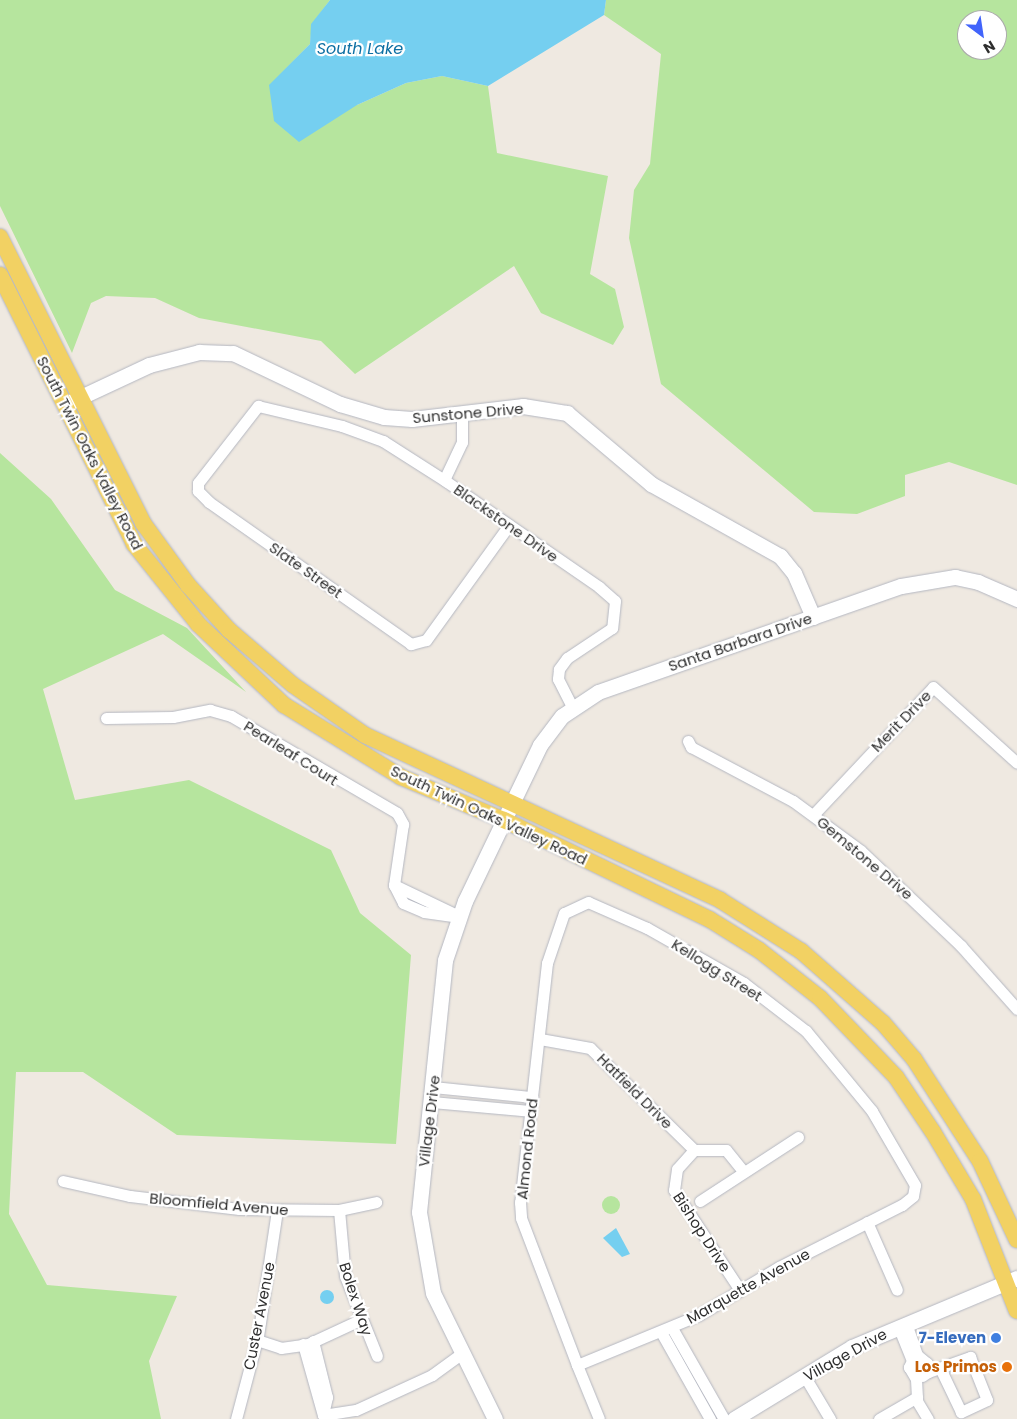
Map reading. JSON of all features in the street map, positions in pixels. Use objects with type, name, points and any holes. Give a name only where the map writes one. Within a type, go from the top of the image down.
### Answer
[{"type":"main road","name":"South Twin Oaks Valley Road","points":[[0,237],[134,544],[198,624],[284,705],[401,777],[504,820],[709,919],[758,950],[820,998],[864,1040],[911,1098],[973,1199],[1011,1281],[1017,1311]]},
{"type":"main road","name":"South Twin Oaks Valley Road","points":[[0,275],[143,522],[188,585],[229,630],[293,685],[365,735],[514,801],[720,900],[770,928],[836,978],[883,1023],[935,1087],[988,1174],[1017,1240]]},
{"type":"street","name":"Sunstone Drive","points":[[72,401],[149,365],[199,352],[248,359],[340,404],[384,417],[412,419],[523,406],[567,412],[652,484],[780,556],[794,573],[813,617]]},
{"type":"street","name":"Blackstone Drive","points":[[198,491],[207,467],[253,409],[266,404],[375,437],[444,480],[615,601],[612,628],[567,658],[559,670],[558,679],[573,708]]},
{"type":"street","points":[[444,480],[462,442],[462,414]]},
{"type":"street","name":"Slate Street","points":[[198,491],[390,629],[418,644],[426,640],[509,525]]},
{"type":"street","name":"Santa Barbara Drive","points":[[504,820],[540,745],[573,708],[614,685],[813,617],[935,578],[978,582],[1017,599]]},
{"type":"street","name":"Merit Drive","points":[[813,815],[933,687],[1017,763]]},
{"type":"street","name":"Pearleaf Court","points":[[106,718],[173,717],[210,710],[231,716],[397,813],[403,824],[394,885]]},
{"type":"street","name":"Gemstone Drive","points":[[688,741],[691,747],[813,815],[896,881],[1017,1009]]},
{"type":"street","name":"Village Drive","points":[[495,1419],[433,1293],[423,1253],[419,1212],[445,960],[460,917],[504,820]]},
{"type":"street","points":[[394,885],[460,917]]},
{"type":"street","points":[[394,885],[403,903],[415,908],[460,917]]},
{"type":"street","points":[[415,908],[419,896]]},
{"type":"street","name":"Kellogg Street","points":[[575,905],[588,902],[647,928],[744,983],[806,1031],[872,1111],[913,1177],[913,1196]]},
{"type":"street","name":"Almond Road","points":[[575,905],[564,913],[549,954],[530,1111],[522,1218],[599,1419]]},
{"type":"street","name":"Hatfield Drive","points":[[540,1039],[590,1048],[694,1150]]},
{"type":"street","points":[[432,1095],[532,1097]]},
{"type":"street","points":[[432,1095],[530,1111]]},
{"type":"street","points":[[700,1201],[798,1137]]},
{"type":"street","points":[[694,1150],[726,1150],[744,1172]]},
{"type":"street","name":"Bishop Drive","points":[[694,1150],[678,1169],[674,1190],[740,1290]]},
{"type":"street","name":"Bloomfield Avenue","points":[[63,1181],[130,1196],[277,1212],[339,1210],[376,1202]]},
{"type":"street","name":"Marquette Avenue","points":[[577,1365],[667,1330],[913,1196]]},
{"type":"street","name":"Bolex Way","points":[[339,1210],[345,1276],[360,1320],[376,1356]]},
{"type":"street","name":"Custer Avenue","points":[[236,1419],[257,1340],[277,1212]]},
{"type":"street","points":[[867,1222],[897,1290]]},
{"type":"street","name":"Village Drive","points":[[734,1419],[805,1377],[902,1324],[1011,1281]]},
{"type":"street","points":[[257,1340],[281,1348],[308,1343],[360,1320]]},
{"type":"street","points":[[902,1324],[928,1372]]},
{"type":"street","points":[[902,1324],[916,1379],[917,1397],[928,1419]]},
{"type":"street","points":[[667,1330],[710,1419]]},
{"type":"street","points":[[667,1330],[724,1419]]},
{"type":"street","points":[[308,1343],[316,1372],[322,1415],[349,1415],[432,1375],[462,1352]]},
{"type":"street","points":[[916,1379],[928,1372],[941,1370],[970,1357],[987,1400],[961,1412],[941,1370]]},
{"type":"street","points":[[805,1377],[830,1419]]},
{"type":"street","points":[[879,1419],[917,1397]]},
{"type":"green space","points":[[0,0],[330,0],[312,24],[310,44],[270,85],[357,105],[406,83],[442,76],[488,86],[497,153],[608,176],[590,274],[615,289],[624,327],[613,345],[541,313],[514,266],[355,374],[321,341],[199,318],[155,298],[106,296],[91,303],[72,353],[0,206]]},
{"type":"green space","points":[[606,0],[1017,0],[1017,485],[949,462],[905,475],[905,496],[857,514],[814,512],[661,384],[629,238],[634,190],[650,164],[661,54],[604,15]]},
{"type":"green space","points":[[0,453],[51,499],[115,590],[187,628],[246,692],[163,634],[43,689],[75,800],[189,780],[331,850],[360,913],[411,955],[396,1144],[177,1135],[83,1072],[16,1072],[9,1214],[47,1285],[177,1296],[149,1361],[161,1419],[0,1419]]},
{"type":"green space","points":[[611,1196],[617,1199],[620,1205],[617,1211],[611,1214],[605,1211],[602,1205],[605,1199]]},
{"type":"water","name":"South Lake","points":[[330,0],[606,0],[604,15],[488,86],[442,76],[406,83],[357,105],[299,142],[274,121],[269,85],[310,44],[311,24]]},
{"type":"water","points":[[616,1228],[630,1254],[622,1257],[603,1238]]},
{"type":"water","points":[[327,1290],[332,1292],[334,1297],[332,1302],[327,1304],[322,1302],[320,1297],[322,1292]]},
{"type":"place","name":"7-Eleven","points":[[996,1338]]},
{"type":"place","name":"Los Primos","points":[[1007,1367]]}]
